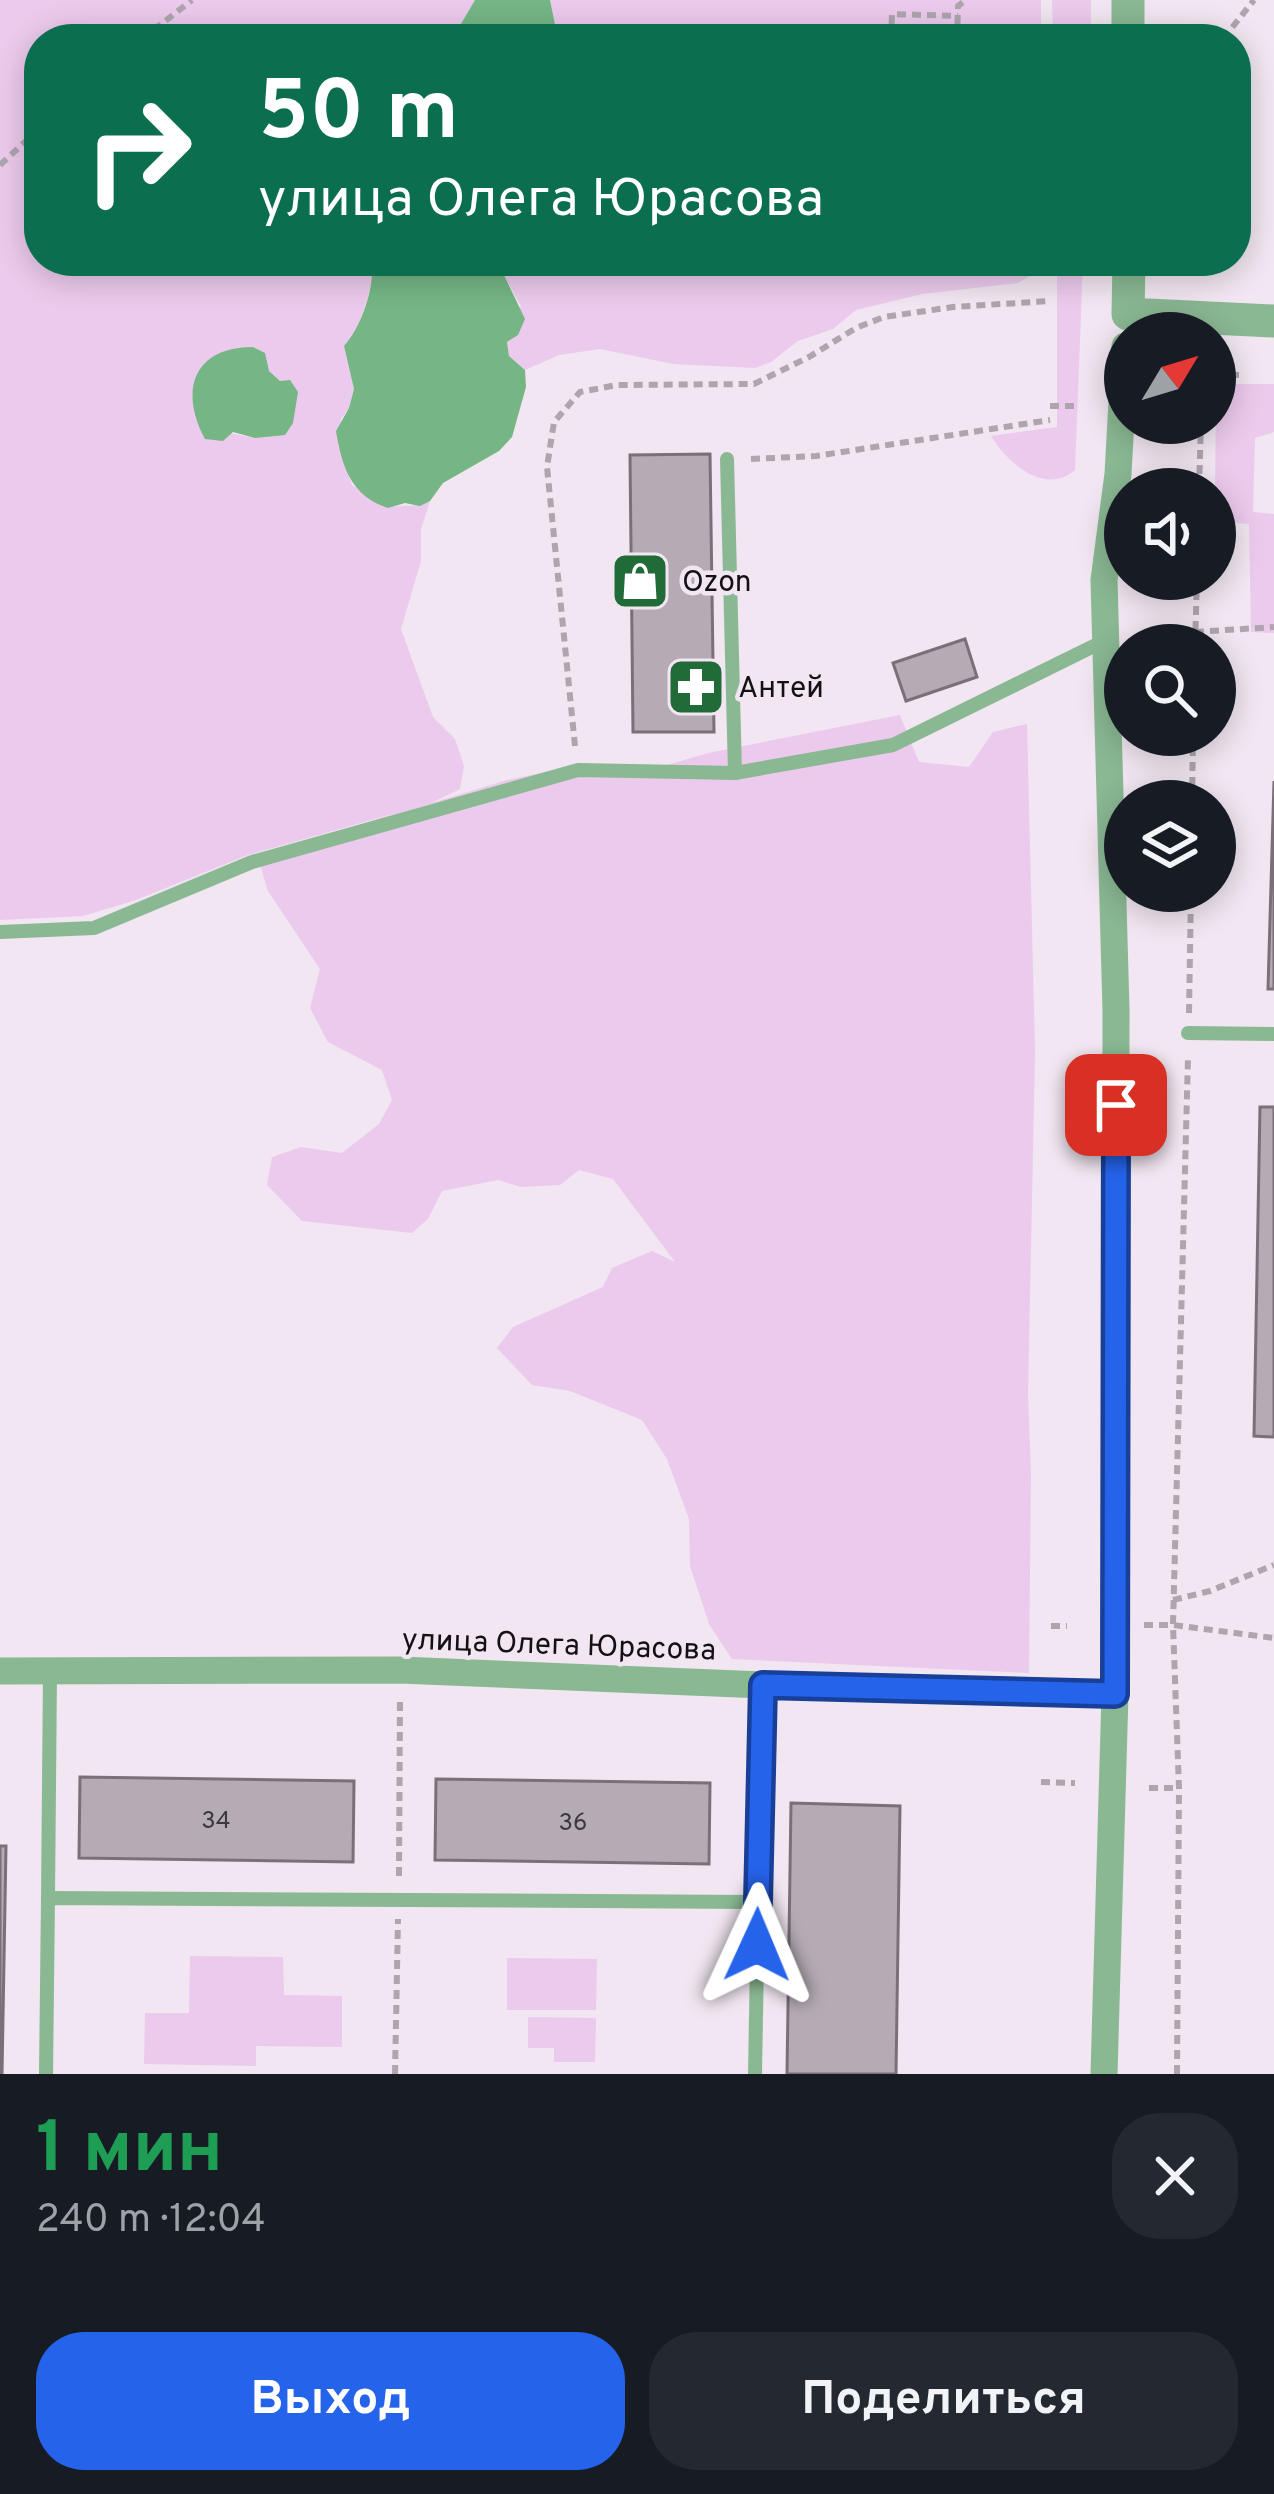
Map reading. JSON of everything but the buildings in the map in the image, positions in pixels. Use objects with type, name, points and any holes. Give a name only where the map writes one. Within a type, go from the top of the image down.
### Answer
[{"type":"street","points":[[1127,312],[1128,276]]},
{"type":"street","points":[[1236,324],[1274,321]]},
{"type":"street","points":[[1106,624],[1105,580],[1120,444]]},
{"type":"street","points":[[1104,2074],[1115,1694],[1116,1010],[1109,756]]},
{"type":"street","name":"улица Олега Юрасова","points":[[0,1671],[400,1670],[1115,1694]]},
{"type":"lane","points":[[727,459],[735,773]]},
{"type":"lane","points":[[0,932],[94,928],[252,862],[578,770],[735,773],[892,745],[1104,640]]},
{"type":"lane","points":[[1188,1033],[1274,1034]]},
{"type":"lane","points":[[46,2074],[50,1672]]},
{"type":"lane","points":[[755,2074],[763,1685]]},
{"type":"lane","points":[[48,1898],[758,1902]]},
{"type":"path","points":[[161,24],[192,0]]},
{"type":"path","points":[[958,24],[958,6],[966,0]]},
{"type":"path","points":[[1235,24],[1255,0]]},
{"type":"path","points":[[892,24],[892,14],[958,16]]},
{"type":"path","points":[[0,165],[24,143]]},
{"type":"path","points":[[1050,406],[1076,406]]},
{"type":"path","points":[[727,459],[816,456],[1050,420]]},
{"type":"path","points":[[1236,629],[1274,627]]},
{"type":"path","points":[[1177,2074],[1180,1788],[1173,1600],[1191,912]]},
{"type":"path","points":[[1173,1600],[1210,1592],[1274,1565]]},
{"type":"path","points":[[1140,1625],[1274,1638]]},
{"type":"path","points":[[1051,1626],[1067,1626]]},
{"type":"path","points":[[395,2074],[400,1670]]},
{"type":"path","points":[[1041,1781],[1075,1783]]},
{"type":"path","points":[[1149,1788],[1180,1788]]},
{"type":"shaded area","points":[[0,0],[475,0],[461,24],[24,24],[24,276],[372,276],[365,307],[344,346],[354,389],[341,419],[338,444],[352,485],[388,508],[430,501],[421,529],[421,561],[401,629],[433,717],[455,739],[464,766],[460,789],[431,803],[575,766],[650,770],[708,753],[900,715],[919,762],[969,767],[993,732],[1027,724],[1035,1051],[1028,1396],[1029,1673],[732,1659],[709,1624],[690,1566],[689,1519],[667,1459],[642,1420],[570,1391],[532,1385],[497,1348],[513,1327],[603,1287],[612,1268],[652,1251],[675,1262],[613,1179],[579,1170],[560,1185],[521,1187],[498,1180],[442,1191],[428,1219],[412,1233],[302,1221],[267,1185],[272,1157],[301,1147],[342,1153],[379,1124],[392,1100],[382,1070],[328,1042],[310,1008],[320,969],[268,891],[258,858],[396,813],[248,855],[83,916],[0,920]],"holes":[[[269,371],[280,381],[255,438],[199,427],[198,421]]]},
{"type":"shaded area","points":[[475,0],[550,0],[555,24],[461,24]]},
{"type":"shaded area","points":[[550,0],[1041,0],[1041,24],[555,24]]},
{"type":"shaded area","points":[[1052,0],[1091,0],[1091,24],[1053,24]]},
{"type":"shaded area","points":[[371,276],[504,276],[525,319],[518,335],[507,342],[509,356],[525,370],[526,387],[512,437],[499,451],[443,483],[420,506],[405,503],[388,508],[365,496],[350,479],[338,444],[336,431],[354,389],[344,346],[366,306]]},
{"type":"shaded area","points":[[505,276],[1029,276],[1018,283],[922,294],[856,310],[833,329],[798,341],[755,368],[673,364],[600,349],[559,355],[525,370],[509,356],[507,341],[521,306]]},
{"type":"shaded area","points":[[1057,276],[1082,276],[1075,470],[1063,477],[1039,478],[1017,465],[991,436],[1057,427]]},
{"type":"shaded area","points":[[253,347],[265,353],[269,371],[280,381],[290,380],[298,392],[293,423],[285,435],[255,438],[233,432],[223,441],[205,439],[193,404],[197,375],[217,355]]},
{"type":"shaded area","points":[[1236,384],[1274,384],[1274,432],[1255,438],[1253,512],[1274,514],[1274,633],[1251,632],[1249,524],[1236,523],[1236,468],[1215,468],[1216,444],[1236,444]]},
{"type":"shaded area","points":[[190,1956],[283,1957],[284,1995],[342,1996],[342,2047],[256,2046],[256,2066],[144,2064],[145,2013],[189,2013]]},
{"type":"shaded area","points":[[507,1958],[597,1959],[596,2010],[507,2010]]},
{"type":"shaded area","points":[[528,2017],[596,2018],[595,2062],[554,2062],[554,2048],[528,2048]]},
{"type":"place","name":"Ozon","points":[[640,581]]},
{"type":"place","name":"Антей","points":[[696,687]]},
{"type":"route","points":[[757,1945],[763,1685],[1115,1694],[1116,1105]]}]
